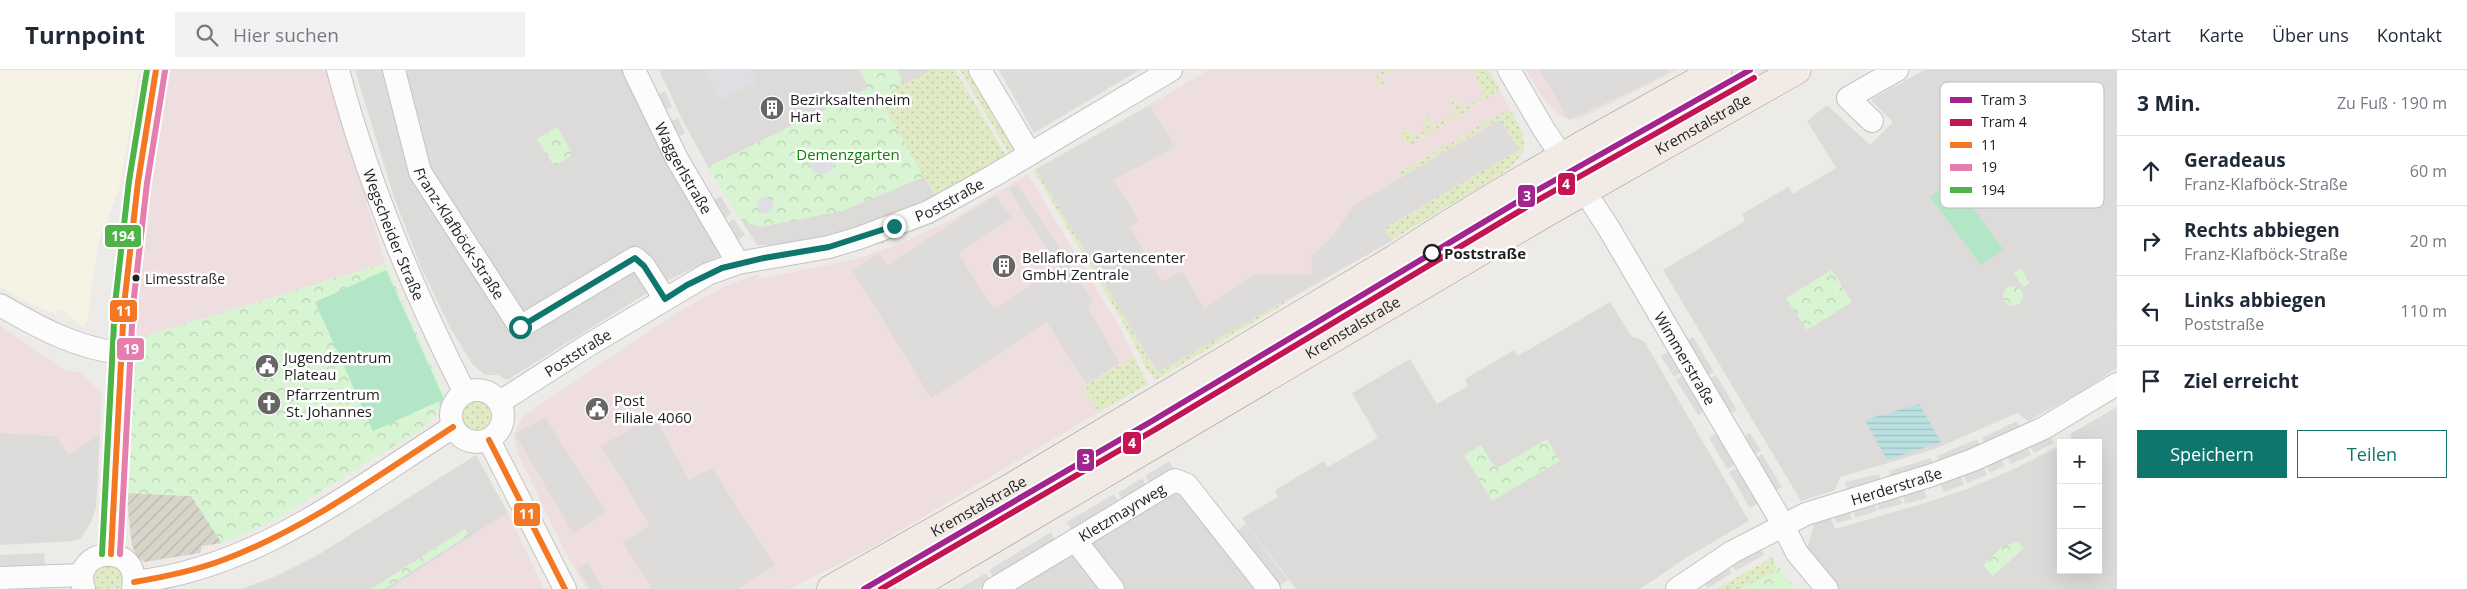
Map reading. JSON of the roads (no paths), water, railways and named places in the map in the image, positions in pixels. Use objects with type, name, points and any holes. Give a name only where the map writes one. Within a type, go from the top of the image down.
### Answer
[{"type":"main road","name":"Kremstalstraße","points":[[831,589],[1010,488],[1388,263],[1458,217],[1718,70]]},
{"type":"main road","name":"Kremstalstraße","points":[[909,589],[1585,192],[1797,70]]},
{"type":"street","points":[[111,554],[120,353],[138,182],[156,70]]},
{"type":"street","name":"Wegscheider Straße","points":[[338,70],[367,168],[397,249],[426,316],[465,393]]},
{"type":"street","name":"Franz-Klafböck-Straße","points":[[394,70],[420,172],[520,327],[635,258],[644,266],[665,299]]},
{"type":"street","name":"Waggerlstraße","points":[[634,70],[677,159],[738,263]]},
{"type":"street","points":[[980,70],[1030,154]]},
{"type":"street","name":"Poststraße","points":[[500,402],[708,274],[738,263],[829,247],[894,226],[944,204],[1171,70]]},
{"type":"street","points":[[1509,70],[1562,157]]},
{"type":"street","points":[[1872,121],[1848,98],[1897,70]]},
{"type":"street","name":"Wimmerstraße","points":[[1562,157],[1664,321],[1797,553],[1827,589]]},
{"type":"street","points":[[0,305],[70,341],[104,351],[120,353]]},
{"type":"street","name":"Herderstraße","points":[[1677,589],[1732,552],[1806,514],[1932,476],[1987,454],[2044,428],[2117,384]]},
{"type":"street","points":[[472,390],[485,391],[500,402],[503,409],[503,422],[496,435],[489,440],[470,441],[458,434],[453,427],[451,410],[459,397],[465,393],[472,390]]},
{"type":"street","points":[[0,578],[83,582],[92,559],[111,554],[122,558],[128,564],[133,585],[189,571],[265,544],[301,524],[453,427]]},
{"type":"street","points":[[489,440],[565,589]]},
{"type":"street","name":"Kletzmayrweg","points":[[994,589],[1174,480],[1187,485],[1269,589]]},
{"type":"street","points":[[1074,540],[1113,589]]},
{"type":"water","points":[[1919,404],[1941,442],[1887,460],[1865,420]]},
{"type":"tram line","name":"3","points":[[864,589],[1152,421],[1534,192],[1750,70]]},
{"type":"tram line","name":"4","points":[[881,589],[1156,429],[1538,200],[1754,78]]},
{"type":"place","name":"Bezirksaltenheim Hart","points":[[772,108]]},
{"type":"place","name":"Poststraße","points":[[1432,253]]},
{"type":"place","name":"Bellaflora Gartencenter GmbH Zentrale","points":[[1004,266]]},
{"type":"place","name":"Limesstraße","points":[[136,278]]},
{"type":"place","name":"Jugendzentrum Plateau","points":[[267,366]]},
{"type":"place","name":"Pfarrzentrum St. Johannes","points":[[269,403]]},
{"type":"place","name":"Post Filiale 4060","points":[[597,409]]},
{"type":"park label","name":"Demenzgarten","points":[[848,154]]}]
